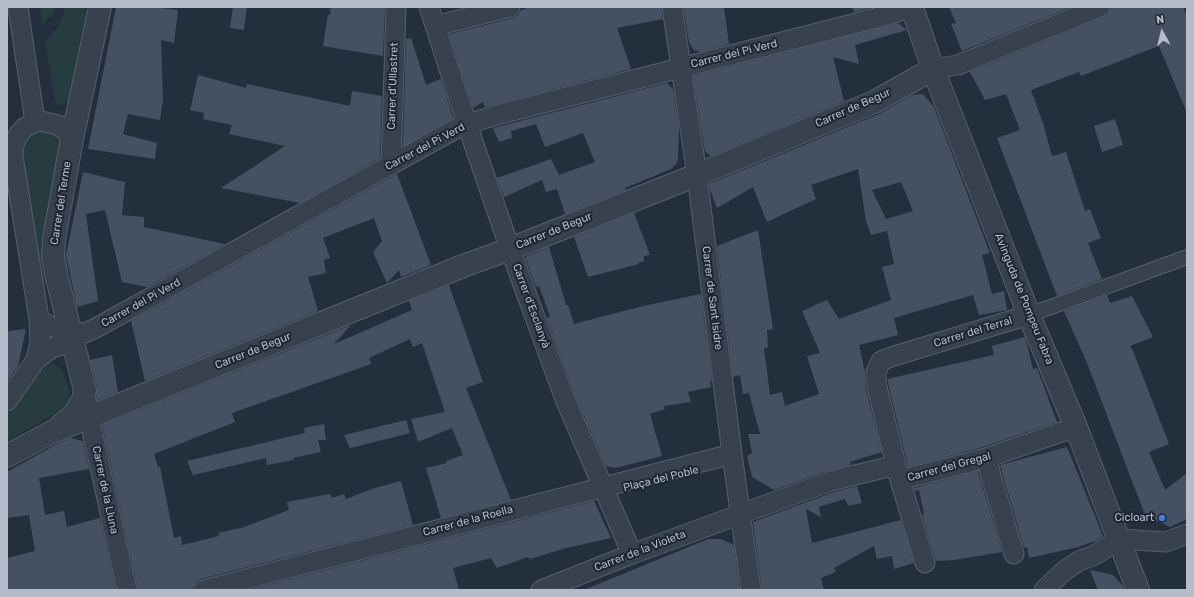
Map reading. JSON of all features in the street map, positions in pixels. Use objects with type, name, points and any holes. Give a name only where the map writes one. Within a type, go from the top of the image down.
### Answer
[{"type":"street","points":[[18,7],[35,122]]},
{"type":"street","name":"Carrer del Terme","points":[[85,390],[57,278],[53,256],[54,239],[72,140],[100,7]]},
{"type":"street","name":"Carrer d'Ullastret","points":[[391,164],[396,7]]},
{"type":"street","name":"Carrer d'Esclanyà","points":[[429,7],[510,249],[565,399],[632,554]]},
{"type":"street","points":[[435,26],[510,7]]},
{"type":"street","name":"Carrer de Sant Isidre","points":[[672,7],[696,175],[728,458],[740,514],[751,590]]},
{"type":"street","name":"Carrer del Pi Verd","points":[[39,319],[60,330],[73,341],[84,333],[94,329],[391,164],[467,124],[500,114],[888,15],[912,7]]},
{"type":"street","name":"Avinguda de Pompeu Fabra","points":[[912,7],[934,69],[1029,315],[1076,427],[1138,590]]},
{"type":"street","name":"Carrer de Begur","points":[[8,454],[52,432],[463,266],[510,249],[696,175],[874,102],[934,69],[958,65],[1100,7]]},
{"type":"street","points":[[36,360],[40,342],[39,319],[13,156],[12,135],[35,122],[41,121],[58,125],[66,130],[72,140]]},
{"type":"street","name":"Carrer del Terral","points":[[898,473],[876,383],[876,372],[881,361],[1029,315],[1187,257]]},
{"type":"street","points":[[7,401],[36,360],[54,347],[65,345],[73,341]]},
{"type":"street","points":[[52,432],[74,415],[83,400],[85,390]]},
{"type":"street","name":"Carrer de la Lluna","points":[[85,390],[89,417],[127,590]]},
{"type":"street","name":"Carrer del Gregal","points":[[740,514],[831,481],[898,473],[986,458],[1076,427]]},
{"type":"street","name":"Plaça del Poble","points":[[728,458],[730,504],[725,515],[636,545],[612,492],[728,458]]},
{"type":"street","name":"Carrer de la Roella","points":[[204,590],[242,585],[602,486],[728,458]]},
{"type":"street","points":[[986,458],[1014,554]]},
{"type":"street","points":[[898,473],[924,563]]},
{"type":"street","name":"Carrer de la Violeta","points":[[541,590],[740,514]]},
{"type":"street","points":[[1044,590],[1064,570],[1079,561],[1095,555],[1119,539],[1166,542],[1187,534]]},
{"type":"green space","points":[[40,7],[56,7],[52,15],[42,24]]},
{"type":"green space","points":[[66,7],[87,7],[68,101],[59,105],[56,103],[55,99],[45,41],[51,36],[60,23]]},
{"type":"green space","points":[[34,131],[58,131],[66,140],[49,282],[40,283],[19,144]]},
{"type":"green space","points":[[54,364],[60,368],[64,374],[70,401],[67,406],[11,439],[7,439],[7,415],[43,370],[48,365]]},
{"type":"building","points":[[116,7],[160,7],[178,10],[174,43],[161,40],[163,99],[160,120],[128,114],[123,134],[157,143],[155,159],[88,149]]},
{"type":"building","points":[[233,7],[247,7],[244,30],[230,28]]},
{"type":"building","points":[[331,7],[385,7],[383,56],[323,46],[328,15],[330,15]]},
{"type":"building","points":[[531,7],[661,7],[663,19],[617,28],[631,69],[485,107],[483,102],[473,108],[449,34],[513,18],[518,15],[521,10]]},
{"type":"building","points":[[683,7],[724,7],[729,44],[700,52],[694,50],[689,42]]},
{"type":"building","points":[[852,7],[875,7],[854,12]]},
{"type":"building","points":[[949,7],[1071,7],[962,51],[951,24],[956,23]]},
{"type":"building","points":[[1111,7],[1183,7],[1187,16],[1187,113],[1159,46],[1081,76],[1079,72],[1031,90],[1043,123],[1052,156],[1066,152],[1085,211],[1090,209],[1101,238],[1088,243],[1102,279],[1057,296],[997,138],[1020,130],[1006,94],[985,100],[970,72],[1104,17],[1109,13]]},
{"type":"building","points":[[898,23],[907,30],[855,45],[859,64],[833,57],[844,101],[711,156],[705,152],[693,76]]},
{"type":"building","points":[[411,38],[426,85],[441,79],[453,118],[403,146],[406,39]]},
{"type":"building","points":[[198,75],[246,88],[247,84],[350,106],[352,91],[382,96],[380,158],[300,203],[221,188],[285,146],[229,134],[232,125],[203,119],[204,113],[190,110]]},
{"type":"building","points":[[667,83],[673,89],[679,128],[678,159],[676,164],[671,169],[625,188],[626,190],[565,214],[557,189],[546,192],[542,180],[504,197],[497,178],[551,159],[559,175],[595,162],[583,133],[545,147],[536,124],[511,131],[512,138],[499,142],[493,128]]},
{"type":"building","points":[[923,94],[934,107],[990,253],[982,255],[992,294],[1004,291],[1007,310],[979,315],[973,295],[894,318],[898,335],[859,345],[865,372],[865,386],[882,452],[850,462],[851,465],[827,471],[774,490],[752,477],[747,456],[752,453],[748,434],[760,434],[749,393],[743,394],[740,375],[733,377],[717,246],[758,230],[773,329],[767,330],[768,347],[764,349],[770,395],[782,392],[785,406],[819,394],[807,356],[820,353],[802,311],[827,300],[839,319],[891,300],[882,267],[894,264],[887,231],[871,235],[866,221],[858,169],[811,185],[816,199],[767,222],[753,187],[717,208],[709,184],[879,114],[912,95]],"holes":[[[901,182],[913,211],[886,219],[872,190]]]},
{"type":"building","points":[[1115,119],[1123,145],[1102,152],[1094,126]]},
{"type":"building","points":[[83,172],[125,182],[122,215],[144,217],[144,227],[225,244],[147,287],[122,282],[105,210],[86,214],[98,301],[77,307],[66,255]]},
{"type":"building","points":[[397,174],[431,265],[401,277],[399,270],[387,283],[373,252],[382,241],[374,218],[323,238],[330,258],[324,260],[326,273],[308,277],[318,311],[145,381],[131,321]]},
{"type":"building","points":[[634,213],[650,255],[644,256],[644,261],[638,263],[639,264],[588,277],[574,237]]},
{"type":"building","points":[[549,247],[566,305],[568,305],[574,324],[643,306],[701,294],[712,381],[710,381],[711,387],[688,392],[691,402],[664,406],[665,409],[650,414],[662,456],[616,468],[606,466],[575,395],[547,318],[550,316],[539,286],[536,287],[525,257]]},
{"type":"building","points":[[449,285],[483,382],[466,388],[511,500],[441,518],[426,468],[447,463],[446,461],[463,455],[452,428],[418,442],[411,419],[445,412],[422,343],[413,347],[410,339],[369,358],[371,364],[232,413],[235,422],[154,454],[158,467],[160,467],[174,538],[181,536],[182,545],[219,536],[218,533],[239,529],[289,510],[287,502],[330,494],[332,498],[344,494],[346,499],[375,488],[401,481],[413,525],[201,579],[196,582],[193,590],[138,590],[102,425],[351,325],[334,344],[412,310],[409,301]]},
{"type":"building","points":[[1107,295],[1110,303],[1132,296],[1153,337],[1130,346],[1169,444],[1149,452],[1165,490],[1187,473],[1187,519],[1170,527],[1145,515],[1087,363],[1064,311]]},
{"type":"building","points":[[26,329],[18,366],[7,382],[7,331]]},
{"type":"building","points":[[1025,337],[1033,369],[1037,368],[1057,422],[983,447],[908,467],[887,379],[994,355],[992,346]]},
{"type":"building","points":[[112,355],[118,392],[97,400],[97,387],[90,360]]},
{"type":"building","points":[[406,420],[410,433],[350,448],[344,435]]},
{"type":"building","points":[[324,424],[326,440],[318,440],[321,452],[293,458],[294,460],[267,465],[266,458],[193,475],[187,461],[305,433],[304,428]]},
{"type":"building","points":[[70,438],[83,441],[89,469],[39,478],[45,515],[64,511],[67,527],[100,518],[116,590],[7,590],[7,558],[35,551],[29,515],[7,518],[7,472]]},
{"type":"building","points":[[1067,447],[1103,536],[1098,540],[1078,547],[1029,558],[1027,547],[1024,548],[1000,465]]},
{"type":"building","points":[[978,471],[1002,552],[954,560],[936,561],[922,515],[924,514],[919,490],[915,491],[914,488]]},
{"type":"building","points":[[857,486],[862,503],[848,506],[845,499],[819,507],[821,517],[806,509],[812,543],[901,520],[914,563],[894,569],[892,556],[877,559],[874,546],[834,568],[836,572],[821,578],[824,590],[762,590],[753,522],[834,492]]},
{"type":"building","points":[[594,501],[611,538],[566,548],[530,559],[528,557],[497,568],[491,558],[453,568],[459,590],[248,590]]},
{"type":"building","points":[[708,539],[721,539],[734,545],[740,590],[584,590]]},
{"type":"building","points":[[1090,570],[1113,575],[1125,590],[1098,590]]},
{"type":"place","name":"Cicloart","points":[[1162,518]]}]
